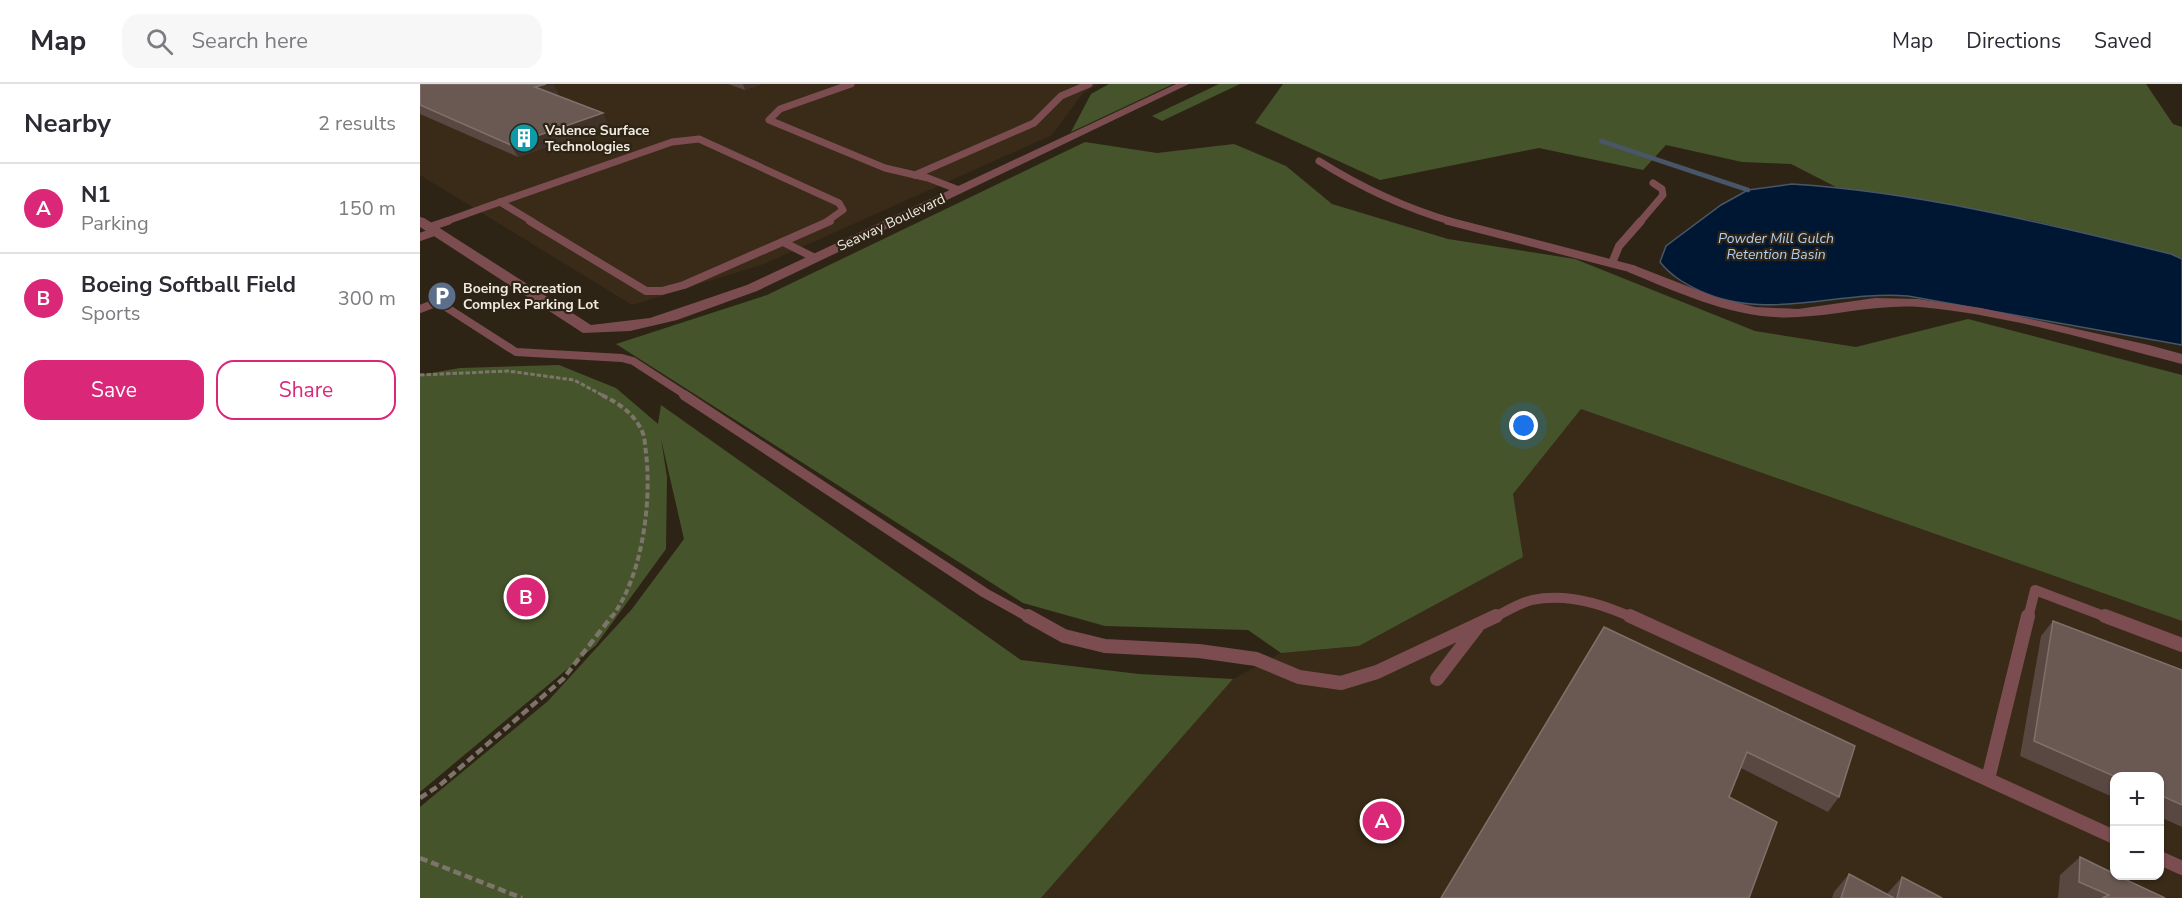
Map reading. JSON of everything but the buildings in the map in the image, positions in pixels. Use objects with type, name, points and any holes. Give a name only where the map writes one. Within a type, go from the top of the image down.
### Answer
[{"type":"street","name":"Seaway Boulevard","points":[[427,229],[588,330],[611,330],[690,311],[752,288],[1185,84]]},
{"type":"street","points":[[1633,269],[1729,306],[1766,312],[1797,313],[1860,303],[1901,302],[1949,306],[2065,330],[2182,359]]},
{"type":"lane","points":[[850,84],[780,109],[769,120],[885,168],[915,175],[959,190]]},
{"type":"lane","points":[[915,175],[1034,123],[1061,96],[1089,84]]},
{"type":"lane","points":[[427,229],[500,202],[672,142],[699,139],[839,203],[843,210],[831,220],[684,285],[662,291],[646,291],[500,202]]},
{"type":"lane","points":[[1319,161],[1337,174],[1436,217],[1633,269]]},
{"type":"lane","points":[[1612,263],[1619,246],[1663,195],[1662,189],[1653,183]]},
{"type":"lane","points":[[783,242],[815,258]]},
{"type":"lane","points":[[420,309],[438,302],[516,352],[622,358],[633,361],[985,593],[1064,636],[1105,646],[1199,651],[1256,659],[1299,677],[1341,683],[1377,672],[1531,600],[1562,597],[1612,609],[2110,835]]},
{"type":"lane","points":[[1988,779],[2035,590],[2182,645]]},
{"type":"lane","points":[[1437,679],[1479,624]]},
{"type":"lane","points":[[2164,860],[2182,868]]},
{"type":"path","points":[[420,375],[508,370],[574,380],[626,408],[643,432],[648,471],[648,514],[637,561],[616,610],[563,679],[440,785],[420,798]]},
{"type":"path","points":[[420,858],[522,898]]},
{"type":"shaded area","points":[[420,84],[1099,84],[1083,93],[1052,135],[764,264],[632,305],[420,175]]},
{"type":"shaded area","points":[[1581,409],[2182,621],[2182,898],[1041,898],[1233,679],[1281,653],[1359,646],[1522,557],[1513,494]]},
{"type":"green space","points":[[1109,84],[1173,84],[1071,132],[1091,94]]},
{"type":"green space","points":[[1219,84],[1240,84],[1162,121],[1152,116]]},
{"type":"green space","points":[[1283,84],[2146,84],[2173,124],[2182,127],[2182,258],[2035,221],[1836,187],[1791,164],[1742,162],[1666,145],[1643,170],[1539,148],[1380,180],[1255,123]]},
{"type":"green space","points":[[1085,142],[1157,153],[1234,144],[1286,166],[1332,204],[1448,239],[1575,259],[1755,331],[1856,347],[1968,319],[2182,375],[2182,621],[1581,409],[1513,494],[1523,557],[1359,646],[1281,653],[1248,630],[1105,626],[1023,603],[616,344],[767,295]]},
{"type":"green space","points":[[559,365],[616,388],[658,424],[661,405],[1021,660],[1139,674],[1233,679],[1041,898],[420,898],[420,807],[548,701],[632,609],[684,539],[661,439],[667,477],[666,549],[596,645],[420,792],[420,375],[460,368]]},
{"type":"water","name":"Powder Mill Gulch Retention Basin","points":[[1792,184],[1888,194],[1935,202],[2031,221],[2171,254],[2182,259],[2182,345],[1908,296],[1882,295],[1777,305],[1725,300],[1700,291],[1678,279],[1660,262],[1666,246],[1721,205],[1748,190]]},
{"type":"waterway","points":[[1601,141],[1748,190]]},
{"type":"place","name":"Valence Surface Technologies","points":[[524,138]]},
{"type":"place","name":"Boeing Recreation Complex Parking Lot","points":[[442,296]]},
{"type":"place","name":"Boeing Softball Field","points":[[526,597]]},
{"type":"place","name":"N1","points":[[1382,821]]}]
